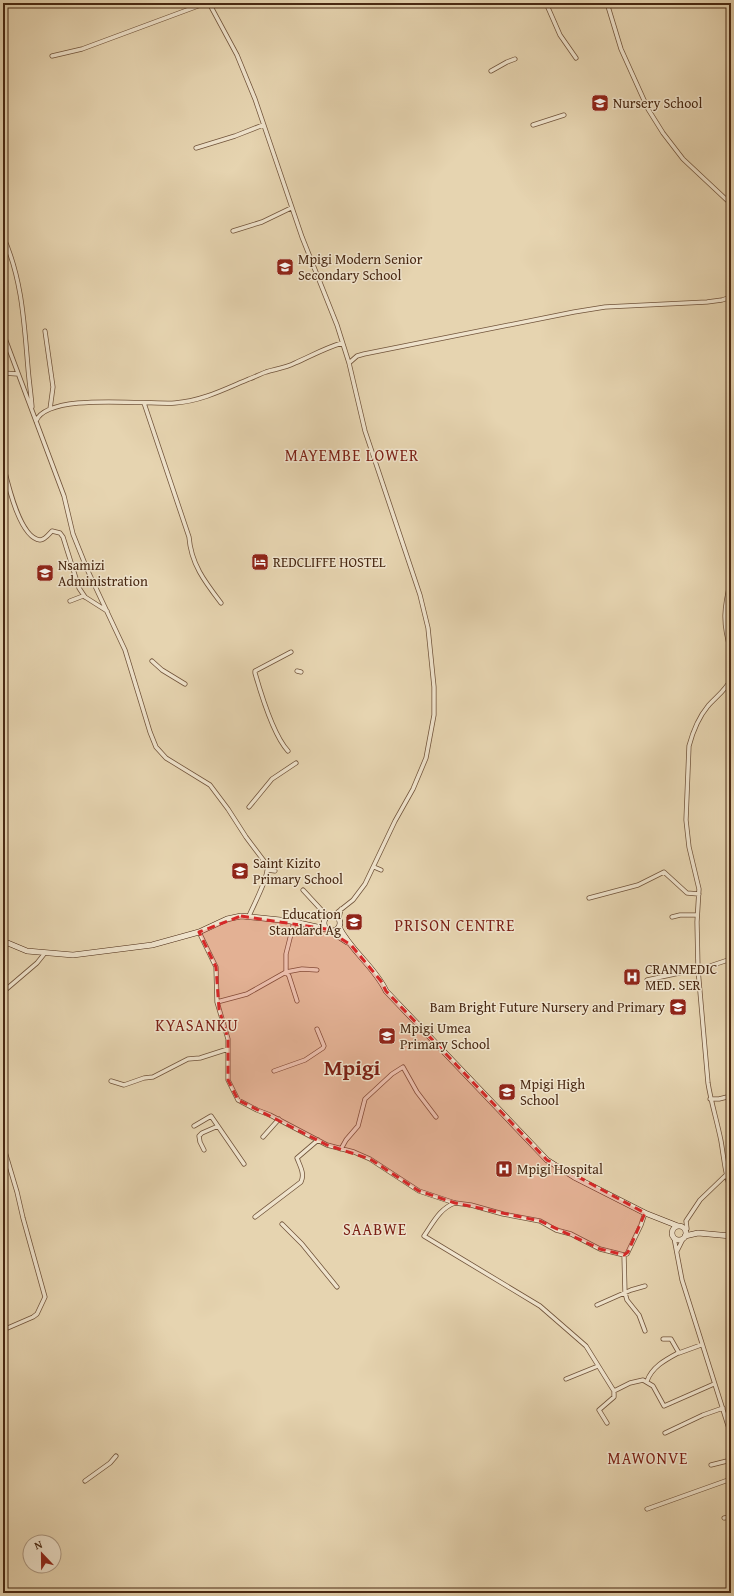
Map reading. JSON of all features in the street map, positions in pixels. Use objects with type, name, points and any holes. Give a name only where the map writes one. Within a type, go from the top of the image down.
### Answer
[{"type":"main road","points":[[313,925],[334,915],[339,918],[339,928],[350,945],[381,981],[386,991],[546,1160],[574,1177],[645,1213],[698,1233],[731,1236]]},
{"type":"main road","points":[[3,941],[27,951],[72,955],[134,948],[199,932],[226,919],[249,916],[313,925],[328,930],[350,945]]},
{"type":"main road","points":[[325,919],[328,930]]},
{"type":"main road","points":[[328,930],[336,930],[339,928]]},
{"type":"main road","points":[[664,1220],[674,1238],[677,1240],[698,1233]]},
{"type":"main road","points":[[672,1232],[674,1228],[678,1226]]},
{"type":"main road","points":[[684,1237],[686,1228]]},
{"type":"street","points":[[52,56],[82,49],[206,3]]},
{"type":"street","points":[[209,3],[237,55],[314,270],[333,314],[349,363],[365,431],[426,616],[430,641],[434,687],[434,715],[426,758],[413,789],[395,821],[365,884],[353,900],[334,915]]},
{"type":"street","points":[[546,3],[560,35],[576,58]]},
{"type":"street","points":[[606,3],[621,49],[648,109],[663,133],[683,159],[696,173],[731,204]]},
{"type":"street","points":[[491,71],[515,59]]},
{"type":"street","points":[[533,125],[564,115]]},
{"type":"street","points":[[196,148],[235,136],[263,125]]},
{"type":"street","points":[[233,231],[262,222],[292,208]]},
{"type":"street","points":[[3,236],[10,252],[18,280],[24,315],[32,410]]},
{"type":"street","points":[[349,363],[357,356],[364,354],[574,312],[605,307],[707,302],[731,297]]},
{"type":"street","points":[[45,332],[53,387],[50,409]]},
{"type":"street","points":[[3,334],[64,496],[73,534],[87,569],[125,650],[156,747],[166,758],[210,785],[264,860],[268,870],[249,916]]},
{"type":"street","points":[[36,421],[37,417],[44,411],[79,402],[144,404],[180,402],[208,397],[266,372],[279,370],[342,343]]},
{"type":"street","points":[[3,373],[18,374]]},
{"type":"street","points":[[144,404],[189,537],[190,548],[201,576],[221,603]]},
{"type":"street","points":[[3,464],[14,505],[25,528],[34,538],[39,540],[43,540],[52,531],[60,533],[63,537],[79,588],[85,597],[107,611]]},
{"type":"street","points":[[731,579],[725,605],[724,618],[731,651]]},
{"type":"street","points":[[70,601],[83,596],[85,597]]},
{"type":"street","points":[[288,752],[281,744],[260,691],[255,671],[291,652]]},
{"type":"street","points":[[152,661],[162,670],[185,684]]},
{"type":"street","points":[[731,679],[697,722],[689,746],[686,820],[689,847],[699,889],[698,969],[710,1099],[717,1119],[726,1175],[731,1191]]},
{"type":"street","points":[[249,807],[272,779],[296,763]]},
{"type":"street","points":[[374,867],[381,870]]},
{"type":"street","points":[[268,870],[275,871]]},
{"type":"street","points":[[589,898],[638,885],[664,872],[687,893],[699,894]]},
{"type":"street","points":[[303,890],[325,919]]},
{"type":"street","points":[[339,918],[341,910]]},
{"type":"street","points":[[672,917],[680,915],[698,915]]},
{"type":"street","points":[[294,922],[286,954],[286,972],[289,976],[297,1001]]},
{"type":"street","points":[[199,932],[216,965],[217,1002],[228,1035],[228,1080],[238,1100],[331,1146],[354,1152],[370,1160],[419,1191],[455,1203],[540,1221],[556,1230],[571,1234],[600,1249],[624,1255]]},
{"type":"street","points":[[3,992],[37,963],[45,953]]},
{"type":"street","points":[[647,980],[698,969],[701,970],[731,959]]},
{"type":"street","points":[[217,1002],[247,994],[286,972],[302,969],[317,970]]},
{"type":"street","points":[[274,1071],[305,1060],[323,1048],[324,1046],[317,1030]]},
{"type":"street","points":[[111,1081],[124,1085],[144,1078],[153,1078],[188,1059],[200,1058],[228,1050]]},
{"type":"street","points":[[341,1149],[346,1140],[358,1126],[365,1099],[392,1074],[403,1067],[417,1092],[436,1117]]},
{"type":"street","points":[[710,1099],[719,1099],[731,1096]]},
{"type":"street","points":[[194,1126],[211,1116],[244,1164]]},
{"type":"street","points":[[264,1137],[279,1119]]},
{"type":"street","points":[[204,1150],[199,1136],[202,1133],[218,1126]]},
{"type":"street","points":[[255,1217],[301,1182],[303,1174],[297,1158],[318,1140]]},
{"type":"street","points":[[3,1145],[17,1192],[24,1225],[46,1297],[37,1314],[3,1330]]},
{"type":"street","points":[[686,1228],[686,1221],[696,1206],[726,1175]]},
{"type":"street","points":[[455,1203],[448,1205],[442,1210],[424,1236],[540,1306],[582,1342],[591,1352],[614,1391],[614,1397],[599,1410],[607,1423]]},
{"type":"street","points":[[645,1213],[628,1252],[624,1255],[625,1293],[627,1300],[640,1315],[645,1331]]},
{"type":"street","points":[[282,1224],[302,1244],[337,1288]]},
{"type":"street","points":[[677,1251],[684,1237]]},
{"type":"street","points":[[674,1238],[682,1280],[701,1345],[731,1435]]},
{"type":"street","points":[[597,1305],[645,1286]]},
{"type":"street","points":[[663,1339],[671,1339],[678,1353]]},
{"type":"street","points":[[647,1382],[650,1372],[659,1367],[661,1363],[678,1353],[701,1345]]},
{"type":"street","points":[[566,1379],[598,1366]]},
{"type":"street","points":[[614,1391],[634,1382],[643,1380],[654,1386],[664,1406],[714,1384]]},
{"type":"street","points":[[665,1433],[697,1417],[722,1408]]},
{"type":"street","points":[[726,1419],[731,1418]]},
{"type":"street","points":[[84,1481],[110,1463],[116,1456]]},
{"type":"street","points":[[711,1464],[731,1460]]},
{"type":"street","points":[[647,1510],[731,1479]]},
{"type":"street","points":[[724,1518],[731,1517]]},
{"type":"highlighted area","points":[[241,916],[326,929],[351,945],[381,981],[386,991],[547,1160],[645,1213],[628,1252],[624,1255],[600,1249],[540,1221],[455,1203],[419,1191],[370,1159],[327,1145],[238,1100],[228,1080],[228,1039],[219,1009],[216,967],[199,932]]},
{"type":"place","name":"Nursery School","points":[[600,103]]},
{"type":"place","name":"Mpigi Modern Senior Secondary School","points":[[285,267]]},
{"type":"place","name":"REDCLIFFE HOSTEL","points":[[260,562]]},
{"type":"place","name":"Nsamizi Administration","points":[[45,573]]},
{"type":"place","name":"Saint Kizito Primary School","points":[[240,871]]},
{"type":"place","name":"Education Standard Ag","points":[[354,922]]},
{"type":"place","name":"CRANMEDIC MED. SER","points":[[632,977]]},
{"type":"place","name":"Bam Bright Future Nursery and Primary","points":[[678,1007]]},
{"type":"place","name":"Mpigi Umea Primary School","points":[[387,1036]]},
{"type":"place","name":"Mpigi High School","points":[[507,1092]]},
{"type":"place","name":"Mpigi Hospital","points":[[504,1169]]},
{"type":"district","name":"MAYEMBE LOWER","points":[[352,455]]},
{"type":"district","name":"PRISON CENTRE","points":[[455,925]]},
{"type":"district","name":"KYASANKU","points":[[197,1025]]},
{"type":"district","name":"Mpigi","points":[[352,1067]]},
{"type":"district","name":"SAABWE","points":[[375,1229]]},
{"type":"district","name":"MAWONVE","points":[[648,1458]]}]
